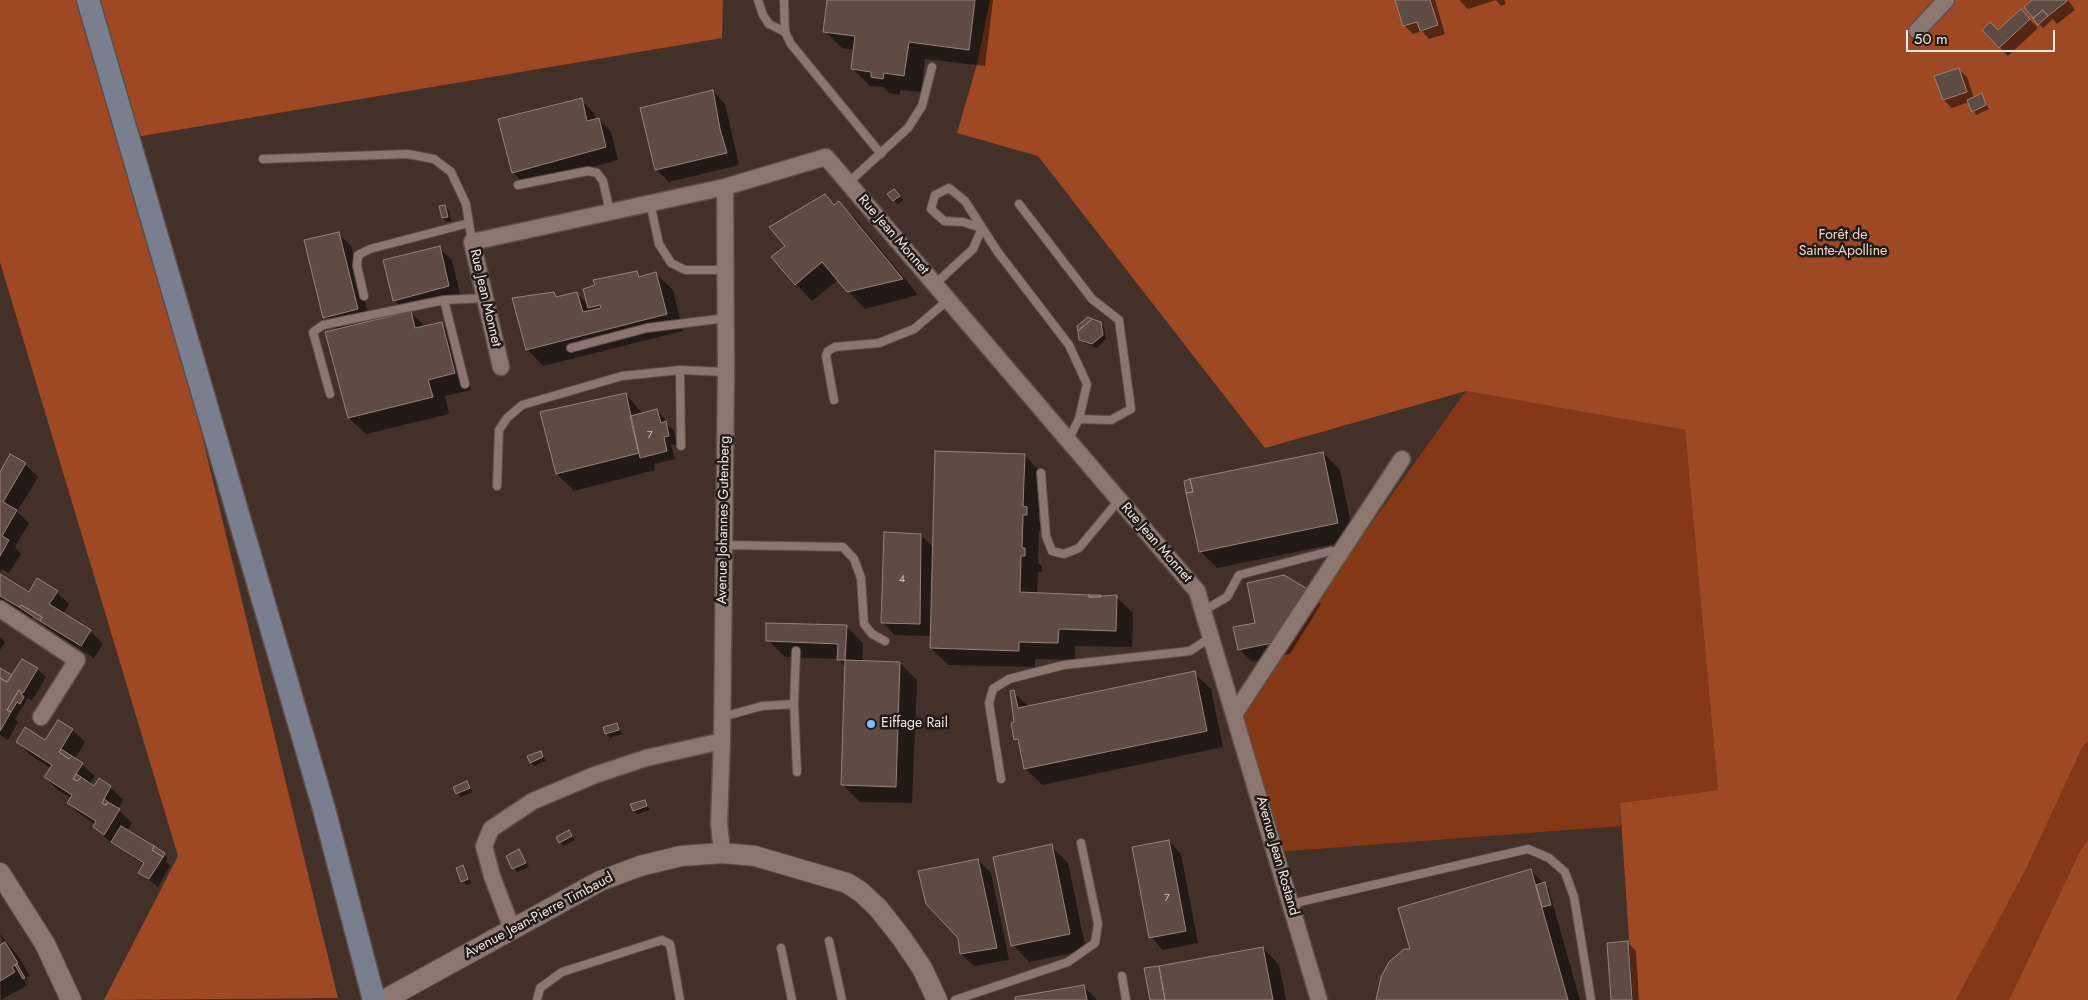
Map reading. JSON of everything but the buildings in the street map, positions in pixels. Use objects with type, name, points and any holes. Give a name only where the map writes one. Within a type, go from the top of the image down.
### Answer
[{"type":"main road","points":[[88,0],[255,579],[324,809],[374,1000]]},
{"type":"street","points":[[1917,31],[1946,0]]},
{"type":"street","name":"Rue Jean Monnet","points":[[501,367],[472,242],[725,187],[826,157],[1197,590],[1235,713]]},
{"type":"street","name":"Avenue Johannes Gutenberg","points":[[722,853],[719,822],[722,741],[726,372],[725,187]]},
{"type":"street","points":[[1235,713],[1402,459]]},
{"type":"street","points":[[0,609],[77,660],[41,717]]},
{"type":"street","name":"Avenue Jean Rostand","points":[[1235,713],[1319,1000]]},
{"type":"street","points":[[512,929],[492,876],[484,846],[492,829],[532,802],[595,775],[646,758],[722,741]]},
{"type":"street","name":"Avenue Jean-Pierre Timbaud","points":[[384,1000],[600,881],[640,866],[681,856],[722,853],[755,856],[848,883],[878,908],[901,937],[922,968],[937,1000]]},
{"type":"street","points":[[0,873],[46,944],[72,1000]]},
{"type":"lane","points":[[758,0],[769,24],[785,32]]},
{"type":"lane","points":[[784,0],[785,32],[791,44],[881,154]]},
{"type":"lane","points":[[848,183],[908,128],[922,106],[932,66]]},
{"type":"lane","points":[[263,159],[408,154],[434,160],[451,172],[466,204],[472,242]]},
{"type":"lane","points":[[518,185],[588,171],[598,174],[603,181],[610,212]]},
{"type":"lane","points":[[982,228],[963,222],[944,221],[931,210],[935,195],[949,188],[965,201],[982,228],[1069,345],[1087,384],[1079,419],[1068,440]]},
{"type":"lane","points":[[650,203],[659,244],[671,263],[685,270],[726,270]]},
{"type":"lane","points":[[1019,204],[1092,299],[1119,320],[1131,409],[1111,420],[1079,419]]},
{"type":"lane","points":[[364,296],[356,266],[358,255],[469,223]]},
{"type":"lane","points":[[935,284],[973,250],[982,228]]},
{"type":"lane","points":[[330,394],[313,332],[323,325],[444,300],[485,298]]},
{"type":"lane","points":[[444,300],[466,384]]},
{"type":"lane","points":[[834,400],[826,356],[828,351],[835,347],[879,343],[914,329],[948,300]]},
{"type":"lane","points":[[571,348],[647,328],[726,318]]},
{"type":"lane","points":[[497,486],[499,430],[507,418],[522,405],[622,376],[680,370],[726,372]]},
{"type":"lane","points":[[680,370],[681,446]]},
{"type":"lane","points":[[1041,473],[1046,536],[1052,551],[1064,554],[1079,548],[1119,500]]},
{"type":"lane","points":[[724,546],[843,547],[854,560],[861,578],[864,624],[872,634],[885,641]]},
{"type":"lane","points":[[1203,611],[1227,597],[1239,575],[1331,551]]},
{"type":"lane","points":[[1001,779],[989,702],[993,689],[1009,680],[1064,665],[1190,650],[1211,637]]},
{"type":"lane","points":[[796,651],[794,704],[797,772]]},
{"type":"lane","points":[[722,716],[762,706],[794,704]]},
{"type":"lane","points":[[955,1000],[1068,962],[1095,943],[1098,924],[1082,843]]},
{"type":"lane","points":[[1291,904],[1528,849],[1550,858],[1565,872],[1574,897],[1591,1000]]},
{"type":"lane","points":[[537,1000],[540,988],[562,972],[662,940],[670,944],[680,1000]]},
{"type":"lane","points":[[829,941],[842,1000]]},
{"type":"lane","points":[[780,948],[792,1000]]},
{"type":"lane","points":[[1122,976],[1126,1000]]},
{"type":"lane","points":[[981,991],[984,1000]]},
{"type":"shaded area","points":[[1466,391],[1685,430],[1718,790],[1620,803],[1621,826],[1276,852],[1236,713]]},
{"type":"shaded area","points":[[2088,742],[2088,840],[2081,849],[2009,1000],[1956,1000],[2026,869],[2083,746]]},
{"type":"green space","points":[[0,0],[723,0],[722,38],[130,138],[338,998],[104,1000],[178,856],[0,262]]},
{"type":"green space","name":"Forêt de Sainte-Apolline","points":[[990,0],[2088,0],[2088,742],[2083,746],[2026,869],[1956,1000],[1633,1000],[1620,803],[1718,790],[1685,430],[1466,391],[1265,448],[1038,156],[957,133],[977,64]]},
{"type":"green space","points":[[2088,840],[2088,1000],[2009,1000],[2081,849]]},
{"type":"place","name":"Eiffage Rail","points":[[871,724]]}]
